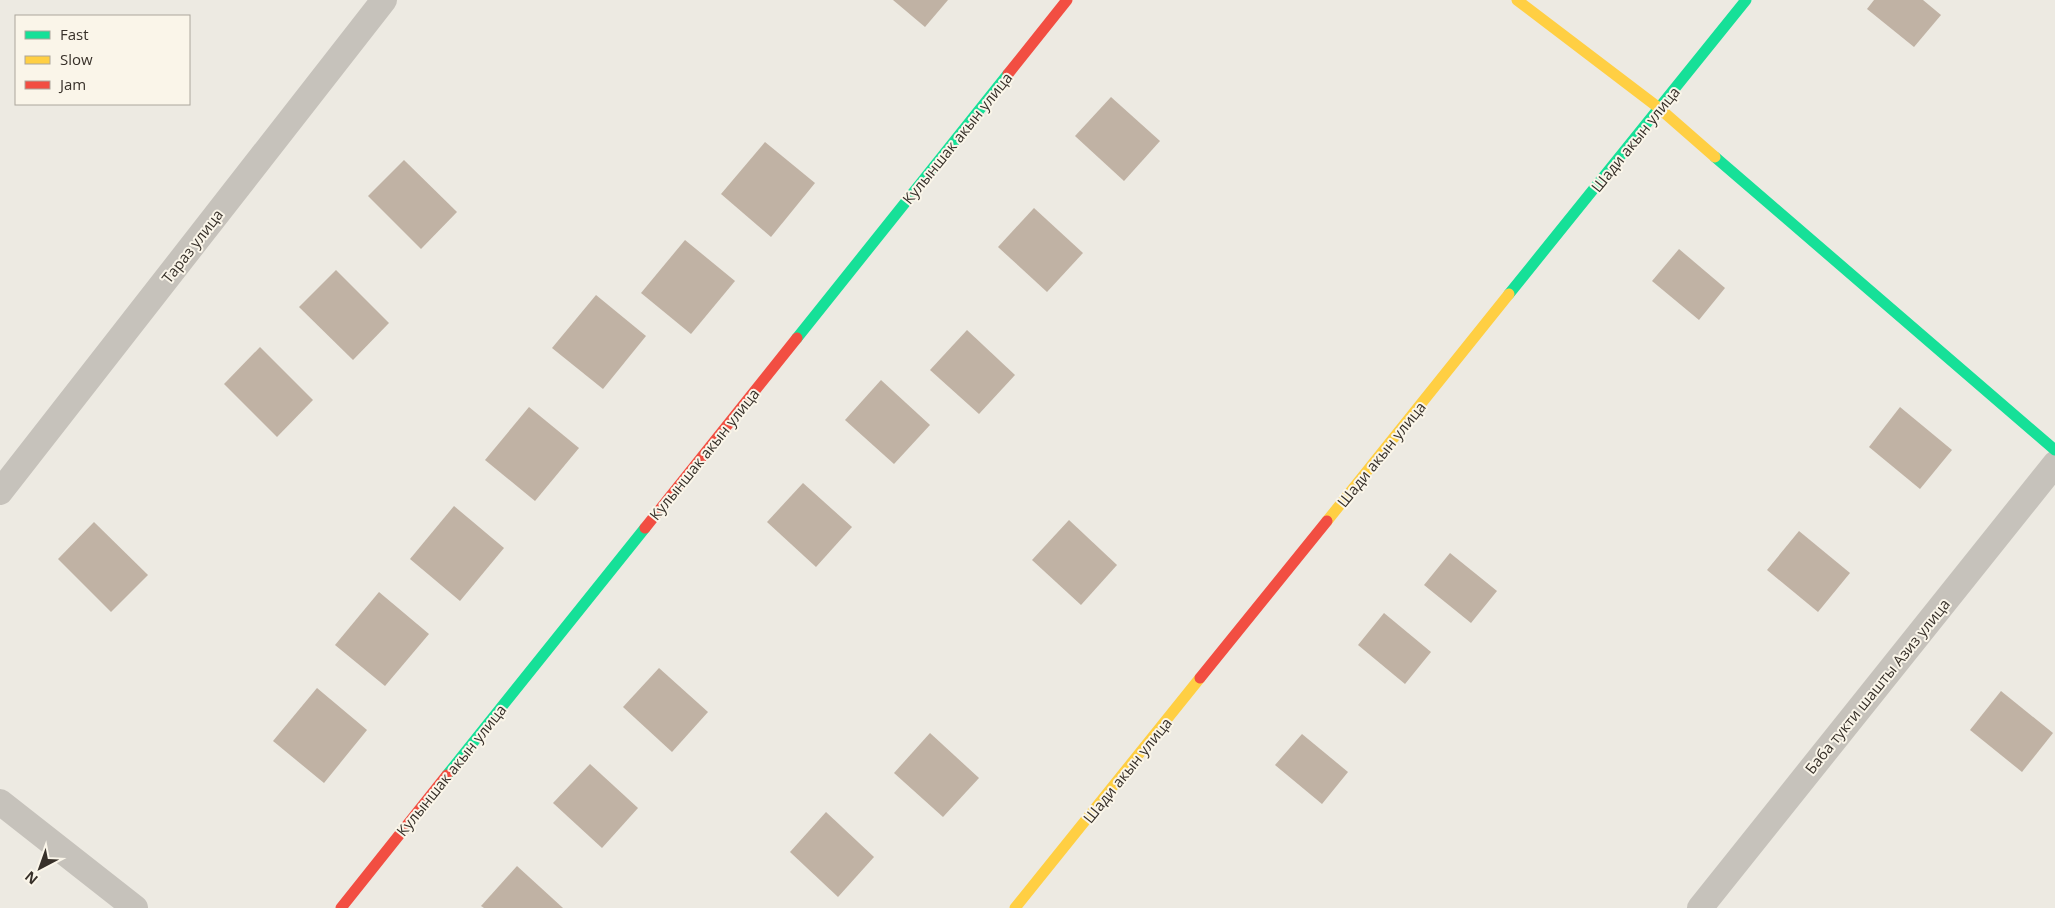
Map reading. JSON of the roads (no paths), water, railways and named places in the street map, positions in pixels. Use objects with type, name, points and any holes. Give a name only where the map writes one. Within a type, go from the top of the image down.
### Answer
[{"type":"street","name":"Тараз улица","points":[[0,492],[384,0]]},
{"type":"street","name":"Кулыншак акын улица","points":[[341,908],[1067,0]]},
{"type":"street","points":[[1517,0],[1659,108],[2055,450]]},
{"type":"street","name":"Шади акын улица","points":[[1015,908],[1746,0]]},
{"type":"street","name":"Баба тукти шашты Азиз улица","points":[[1700,908],[2055,464]]},
{"type":"street","points":[[0,802],[136,908]]}]
